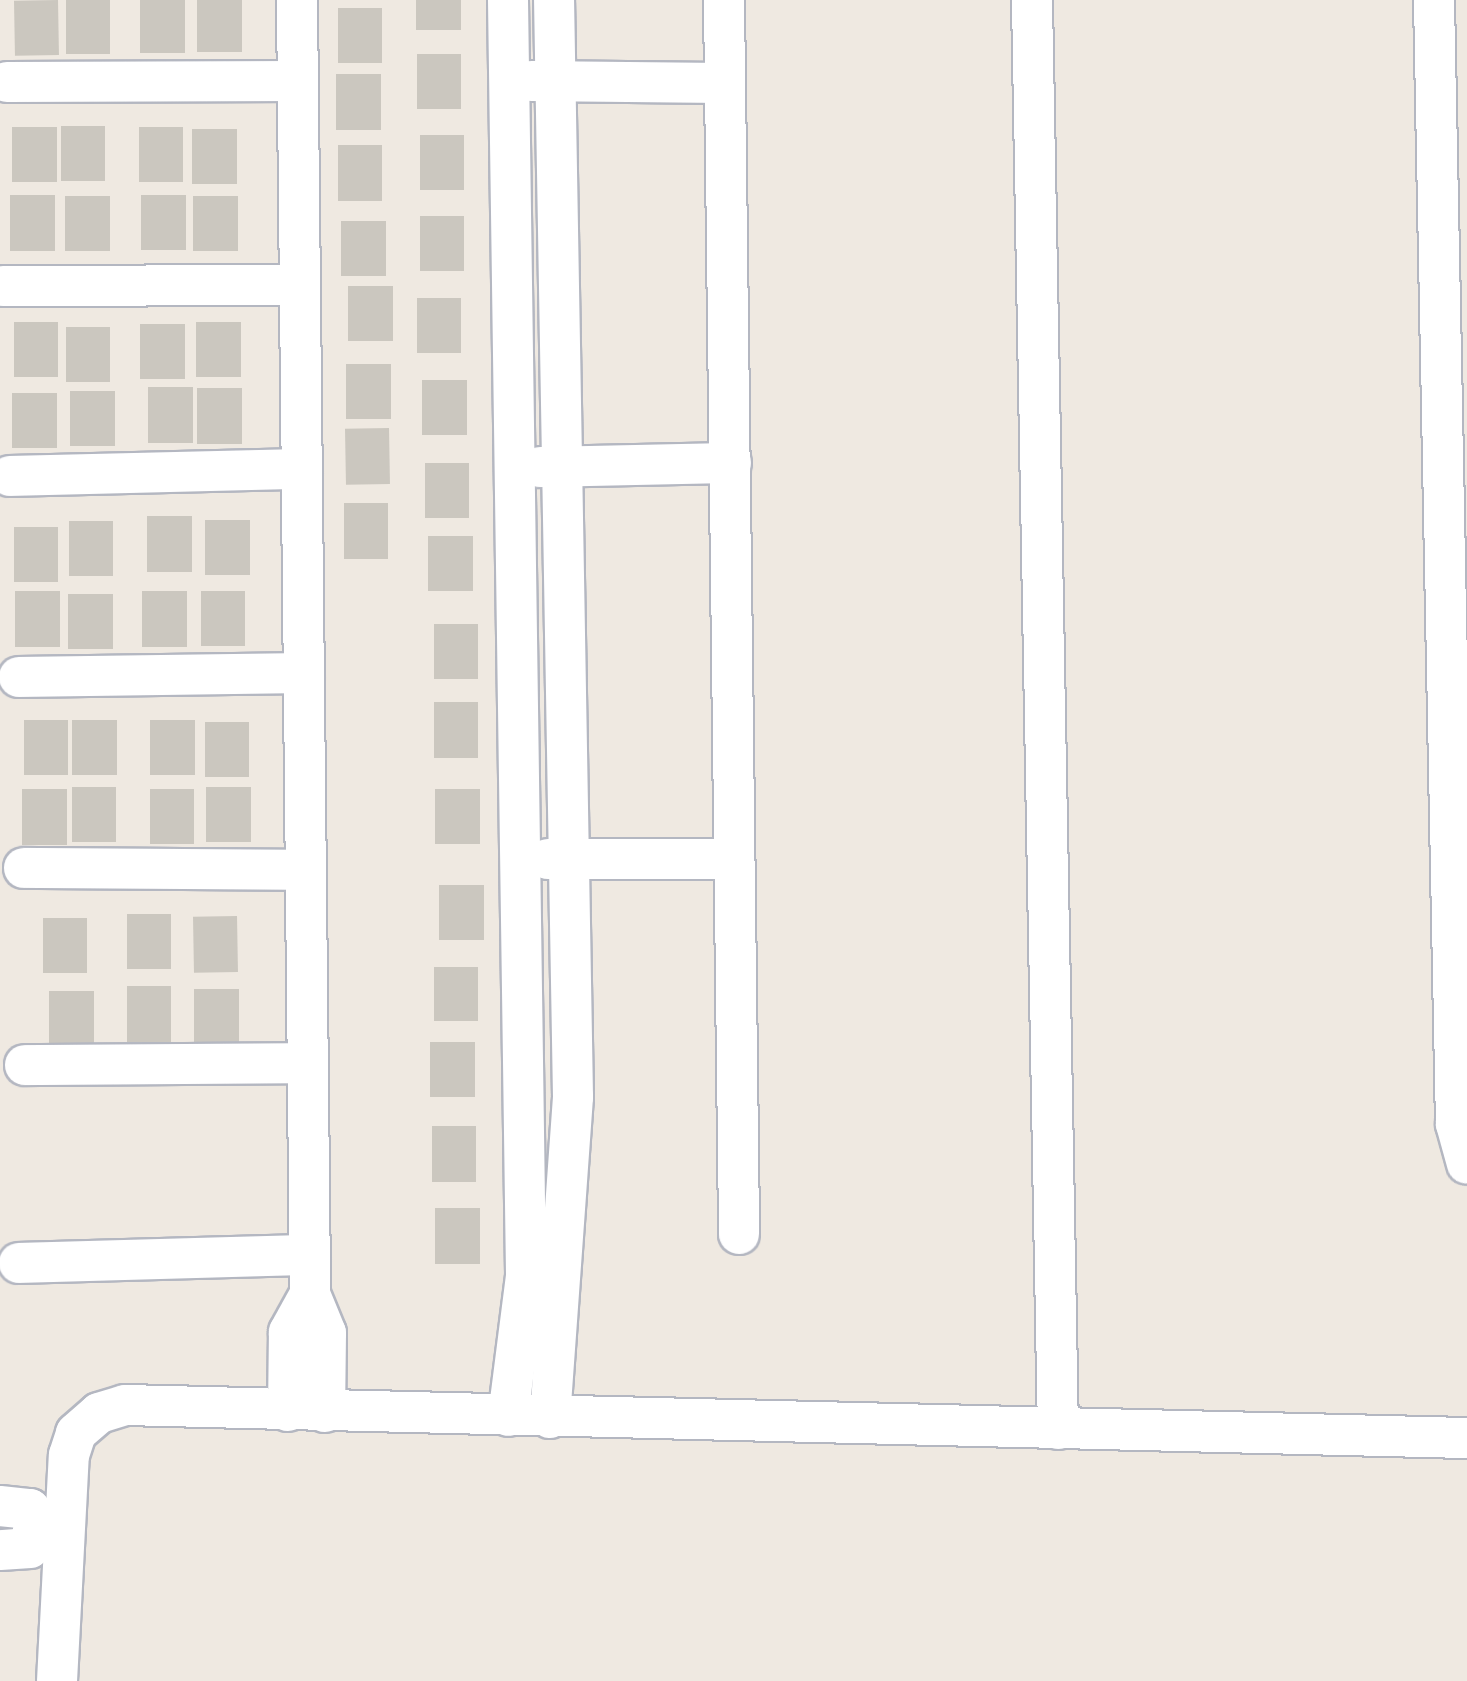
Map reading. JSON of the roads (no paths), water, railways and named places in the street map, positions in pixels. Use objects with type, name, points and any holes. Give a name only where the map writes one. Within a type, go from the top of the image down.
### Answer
[{"type":"street","points":[[297,0],[310,1274],[326,1332],[306,1412]]},
{"type":"street","points":[[508,0],[524,859],[550,1418]]},
{"type":"street","points":[[508,1416],[544,1276],[572,1097],[566,466],[554,0]]},
{"type":"street","points":[[724,0],[739,1234]]},
{"type":"street","points":[[1032,0],[1058,1430]]},
{"type":"street","points":[[1434,0],[1456,1124],[1467,1164]]},
{"type":"street","points":[[7,82],[298,81]]},
{"type":"street","points":[[509,82],[723,82]]},
{"type":"street","points":[[3,286],[300,285]]},
{"type":"street","points":[[516,467],[730,463]]},
{"type":"street","points":[[10,476],[302,469]]},
{"type":"street","points":[[19,677],[304,674]]},
{"type":"street","points":[[524,859],[732,860]]},
{"type":"street","points":[[24,868],[306,870]]},
{"type":"street","points":[[25,1065],[308,1063]]},
{"type":"street","points":[[19,1262],[310,1274]]},
{"type":"street","points":[[56,1681],[69,1455],[76,1433],[99,1413],[124,1405],[1467,1438]]},
{"type":"street","points":[[0,1506],[30,1509],[36,1518],[30,1548],[0,1550]]}]
